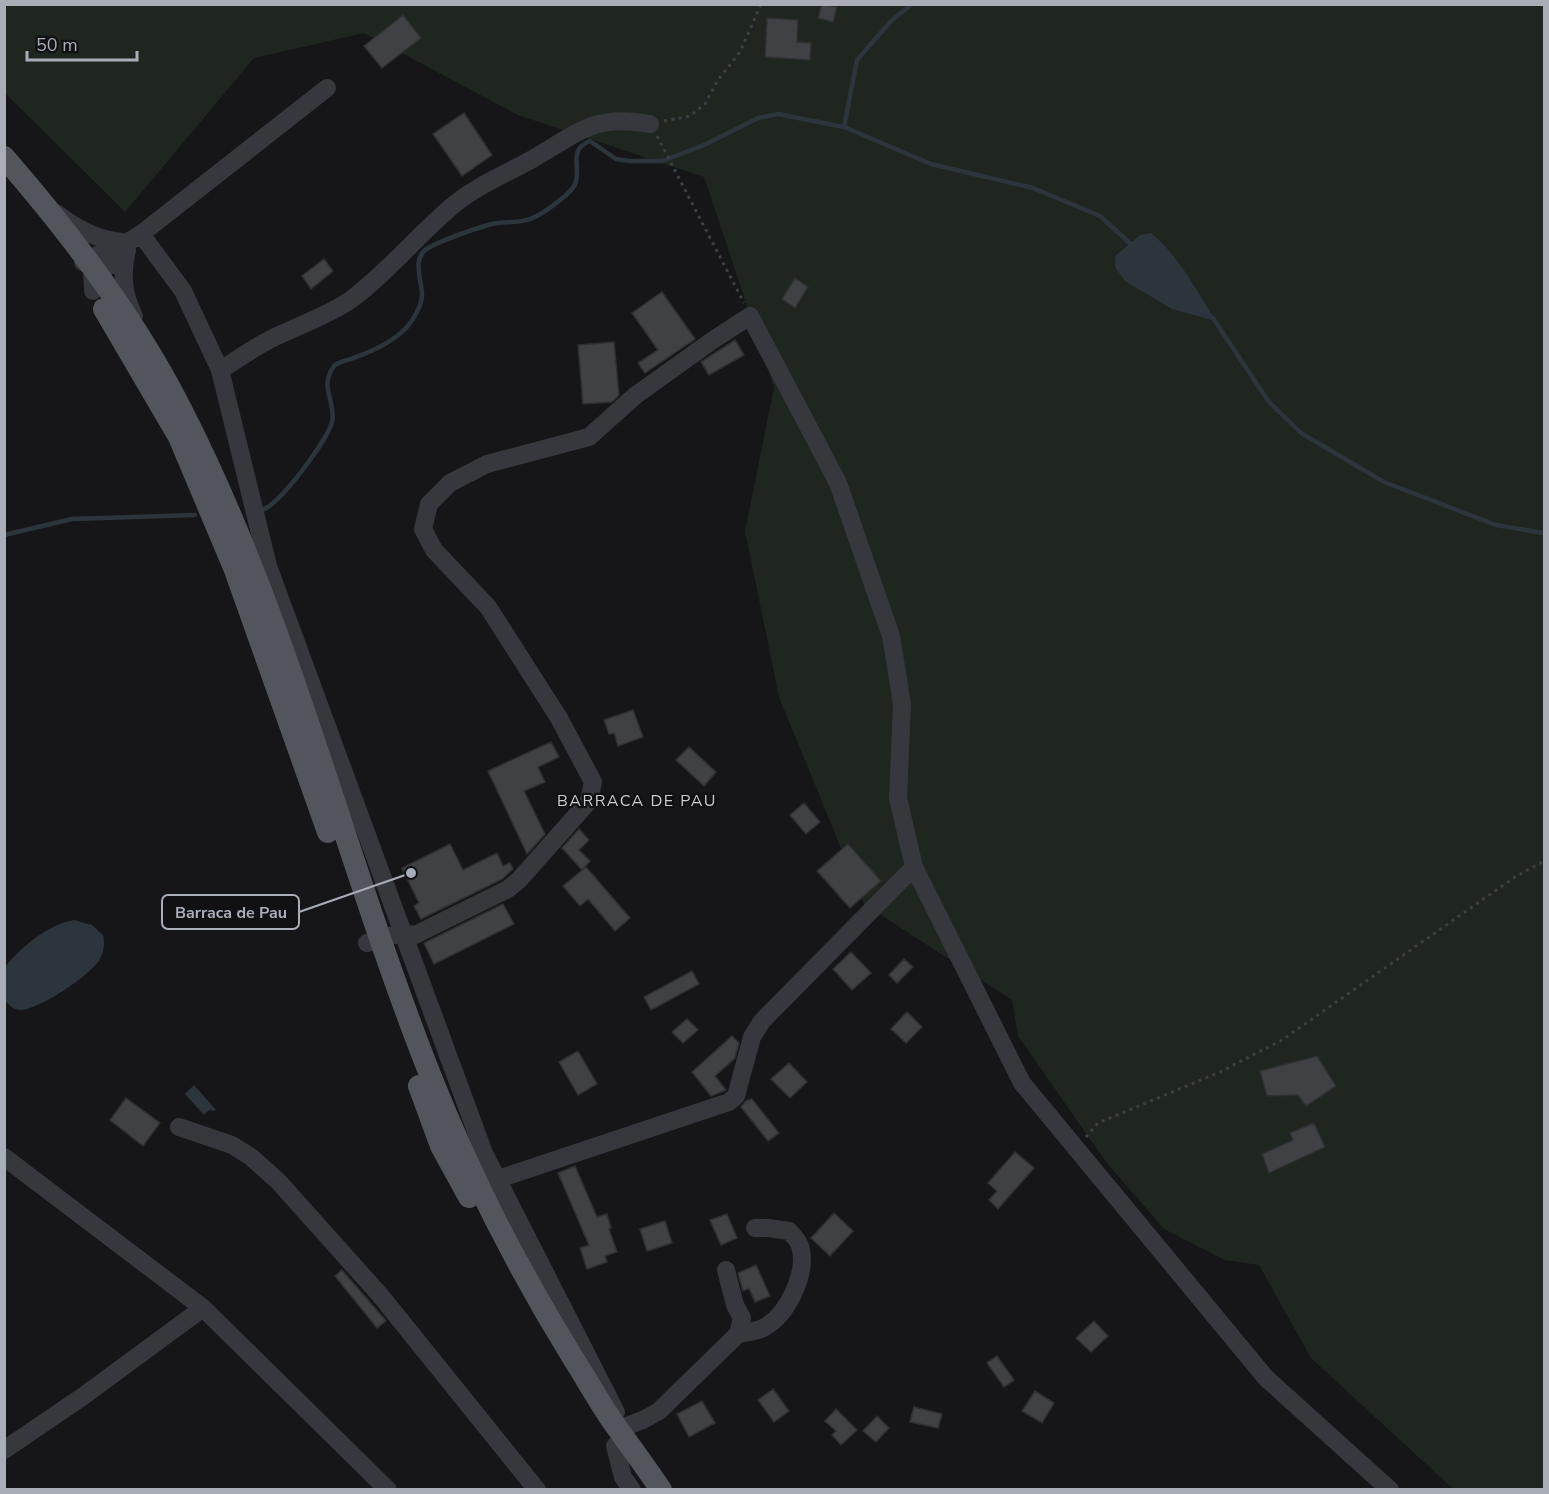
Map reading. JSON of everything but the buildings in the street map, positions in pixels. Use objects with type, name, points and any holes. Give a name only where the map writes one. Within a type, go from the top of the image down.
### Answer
[{"type":"main road","points":[[4,157],[92,266],[136,331],[180,406],[215,479],[254,570],[441,1146],[567,1375],[620,1437],[648,1480],[661,1490]]},
{"type":"main road","points":[[4,180],[93,291],[179,437],[235,570],[374,940],[430,1076],[490,1209],[548,1318],[648,1480]]},
{"type":"street","points":[[93,291],[92,266],[97,255],[134,238],[327,88]]},
{"type":"street","points":[[220,370],[269,340],[337,308],[367,288],[450,207],[479,186],[534,158],[574,133],[606,121],[631,120],[650,124]]},
{"type":"street","points":[[4,169],[76,256],[92,266]]},
{"type":"street","points":[[44,204],[73,226],[97,238],[134,238],[183,291],[220,370],[268,566],[403,933],[484,1153],[547,1275],[620,1437],[623,1477],[632,1490]]},
{"type":"street","points":[[134,238],[123,268],[124,287],[129,304],[160,371]]},
{"type":"street","points":[[374,940],[403,933],[415,935],[508,889],[519,880],[589,801],[593,782],[559,718],[488,607],[434,550],[423,529],[429,504],[450,483],[487,464],[589,437],[636,395],[750,316],[838,483],[891,636],[902,704],[898,798],[914,867],[1022,1083],[1266,1378],[1390,1490]]},
{"type":"street","points":[[498,1179],[729,1102],[736,1096],[752,1037],[762,1021],[914,867]]},
{"type":"street","points":[[179,1128],[232,1145],[251,1157],[278,1180],[380,1295],[537,1490]]},
{"type":"street","points":[[4,1157],[203,1308],[388,1490]]},
{"type":"street","points":[[620,1437],[659,1411],[738,1334],[764,1328],[775,1320],[789,1303],[797,1288],[800,1247],[789,1231],[755,1228]]},
{"type":"street","points":[[726,1270],[735,1305],[742,1318],[738,1334]]},
{"type":"street","points":[[4,1450],[203,1308]]},
{"type":"path","points":[[750,316],[650,124],[690,116],[705,104],[718,80],[740,52],[761,4]]},
{"type":"path","points":[[1076,1149],[1098,1123],[1220,1072],[1282,1040],[1515,877],[1545,861]]},
{"type":"shaded area","points":[[4,5],[1544,5],[1544,1489],[1453,1489],[1311,1358],[1259,1265],[1225,1260],[1164,1229],[1106,1162],[1018,1036],[1012,1000],[864,904],[779,697],[745,531],[774,387],[704,177],[518,115],[364,33],[254,58],[125,212],[5,93]],"holes":[[[1140,235],[1191,280],[1215,321],[1115,256]]]},
{"type":"shaded area","points":[[1151,233],[1179,263],[1216,321],[1172,309],[1125,281],[1115,267],[1115,256],[1140,235]]},
{"type":"shaded area","points":[[74,920],[92,925],[103,935],[104,947],[100,959],[87,974],[52,998],[21,1010],[12,1007],[5,1001],[5,967],[36,937],[55,926]]},
{"type":"shaded area","points":[[194,1085],[216,1110],[209,1110],[204,1115],[185,1094]]},
{"type":"waterway","points":[[844,127],[857,60],[891,21],[912,4]]},
{"type":"waterway","points":[[262,510],[291,485],[328,431],[333,416],[328,379],[334,366],[390,341],[402,332],[415,316],[422,299],[419,263],[423,252],[435,244],[492,224],[526,220],[537,216],[573,188],[577,178],[577,154],[579,149],[590,141],[616,159],[662,161],[702,146],[758,118],[778,114],[844,127],[931,164],[1033,188],[1100,216],[1133,246]]},
{"type":"waterway","points":[[1213,318],[1269,402],[1301,433],[1384,482],[1496,525],[1544,533]]},
{"type":"waterway","points":[[4,535],[72,519],[195,515]]},
{"type":"place","name":"Barraca de Pau","points":[[411,873]]},
{"type":"district","name":"BARRACA DE PAU","points":[[637,801]]}]
